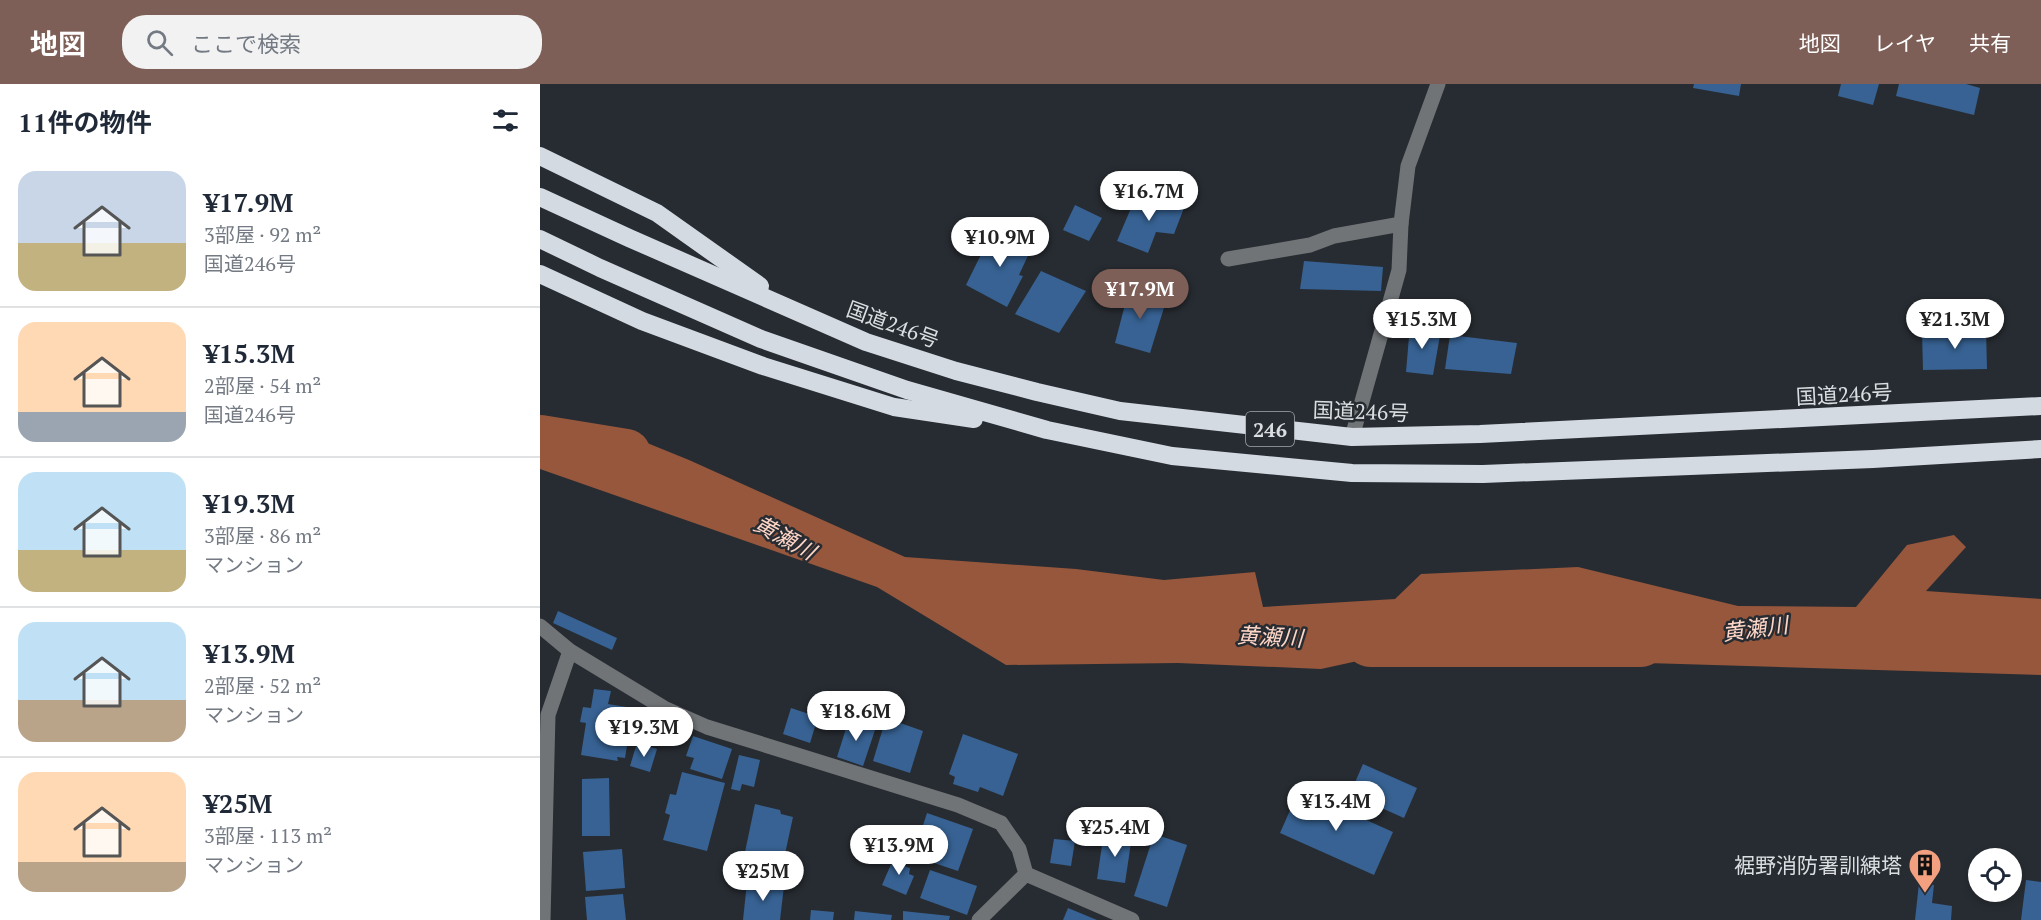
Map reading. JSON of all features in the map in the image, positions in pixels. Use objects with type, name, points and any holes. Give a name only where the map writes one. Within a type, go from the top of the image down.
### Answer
[{"type":"highway","points":[[540,156],[657,213],[789,307]]},
{"type":"highway","name":"国道246号","points":[[540,197],[866,342],[956,371],[1120,411],[1352,437],[1480,434],[2041,406]]},
{"type":"highway","name":"246","points":[[540,238],[600,268],[760,339],[907,390],[1047,430],[1172,456],[1352,473],[1483,474],[1873,459],[2041,449]]},
{"type":"highway","points":[[540,274],[642,321],[763,366],[894,407],[1047,430]]},
{"type":"street","points":[[1352,437],[1399,270],[1401,224],[1408,166],[1438,84]]},
{"type":"street","points":[[1228,260],[1310,245],[1334,236],[1401,224]]},
{"type":"street","points":[[540,626],[570,651],[664,708],[707,727],[958,805],[1001,823],[1019,849],[1026,874]]},
{"type":"street","points":[[543,920],[548,715],[570,651]]},
{"type":"street","points":[[980,920],[1026,874]]},
{"type":"street","points":[[1026,874],[1132,920]]},
{"type":"water","points":[[625,434],[689,460],[905,557],[1076,569],[1164,580],[1255,572],[1263,607],[1395,599],[1421,574],[1578,567],[1738,606],[1856,607],[1907,545],[1954,535],[1966,547],[1926,591],[2041,599],[2041,675],[1647,663],[1513,627],[1321,669],[1178,663],[1006,665],[877,587],[540,469],[540,446]]},
{"type":"building","points":[[1694,84],[1741,84],[1739,96],[1693,88]]},
{"type":"building","points":[[1841,84],[1879,84],[1873,105],[1838,96]]},
{"type":"building","points":[[1899,84],[1966,84],[1980,88],[1974,115],[1896,96]]},
{"type":"building","points":[[1137,194],[1184,208],[1174,234],[1156,232],[1148,253],[1117,241]]},
{"type":"building","points":[[1075,205],[1102,218],[1089,241],[1063,230]]},
{"type":"building","points":[[994,228],[1032,247],[1019,275],[1023,276],[1007,307],[966,285]]},
{"type":"building","points":[[1304,261],[1383,267],[1381,291],[1300,289]]},
{"type":"building","points":[[1041,271],[1086,291],[1059,333],[1015,314]]},
{"type":"building","points":[[1129,289],[1167,298],[1150,353],[1115,343]]},
{"type":"building","points":[[1410,325],[1441,330],[1433,375],[1406,372]]},
{"type":"building","points":[[1986,330],[1987,369],[1923,370],[1922,332]]},
{"type":"building","points":[[1450,335],[1517,343],[1511,374],[1445,369]]},
{"type":"building","points":[[558,611],[617,638],[612,650],[553,623]]},
{"type":"building","points":[[594,689],[611,691],[608,704],[633,708],[625,758],[617,757],[618,761],[581,755],[586,723],[580,722],[583,707],[591,708]]},
{"type":"building","points":[[791,708],[818,717],[810,743],[783,734]]},
{"type":"building","points":[[886,718],[923,731],[910,773],[873,761]]},
{"type":"building","points":[[849,719],[876,727],[863,766],[837,757]]},
{"type":"building","points":[[963,734],[1018,754],[1003,796],[980,787],[978,792],[953,784],[955,777],[949,774]]},
{"type":"building","points":[[693,736],[732,749],[722,779],[690,769],[694,758],[686,756]]},
{"type":"building","points":[[637,743],[657,749],[650,772],[630,766]]},
{"type":"building","points":[[739,755],[760,760],[754,787],[742,784],[740,791],[731,789]]},
{"type":"building","points":[[1363,764],[1417,788],[1404,818],[1350,794]]},
{"type":"building","points":[[682,772],[725,783],[707,851],[663,840],[670,815],[665,813],[670,794],[676,795]]},
{"type":"building","points":[[609,778],[610,836],[582,836],[582,779]]},
{"type":"building","points":[[1299,790],[1393,832],[1374,875],[1280,833]]},
{"type":"building","points":[[755,804],[780,810],[781,814],[793,817],[782,868],[764,864],[765,857],[745,852]]},
{"type":"building","points":[[927,813],[973,829],[958,871],[913,856]]},
{"type":"building","points":[[1104,832],[1132,836],[1125,883],[1097,879]]},
{"type":"building","points":[[1154,834],[1187,845],[1167,907],[1134,896]]},
{"type":"building","points":[[1054,839],[1075,841],[1071,866],[1050,863]]},
{"type":"building","points":[[622,849],[625,888],[586,891],[583,852]]},
{"type":"building","points":[[895,855],[907,860],[904,866],[910,868],[909,874],[914,876],[906,895],[882,885]]},
{"type":"building","points":[[930,870],[977,886],[967,915],[920,898]]},
{"type":"building","points":[[2026,880],[2041,882],[2041,920],[2021,920]]},
{"type":"building","points":[[747,882],[784,886],[780,920],[743,920]]},
{"type":"building","name":"裾野消防署訓練塔","points":[[1919,883],[1934,885],[1932,903],[1952,906],[1951,920],[1915,920]]},
{"type":"building","points":[[623,894],[626,920],[587,920],[585,897]]},
{"type":"building","points":[[1068,908],[1097,920],[1063,920]]},
{"type":"building","points":[[811,910],[834,912],[833,920],[810,920]]},
{"type":"building","points":[[855,911],[892,915],[891,920],[854,920]]},
{"type":"building","points":[[903,911],[950,916],[949,920],[903,920]]},
{"type":"waterway","name":"黄瀬川","points":[[540,440],[626,454]]},
{"type":"waterway","name":"黄瀬川","points":[[1370,642],[1641,642]]},
{"type":"place","name":"裾野消防署訓練塔","points":[[1925,894]]}]
